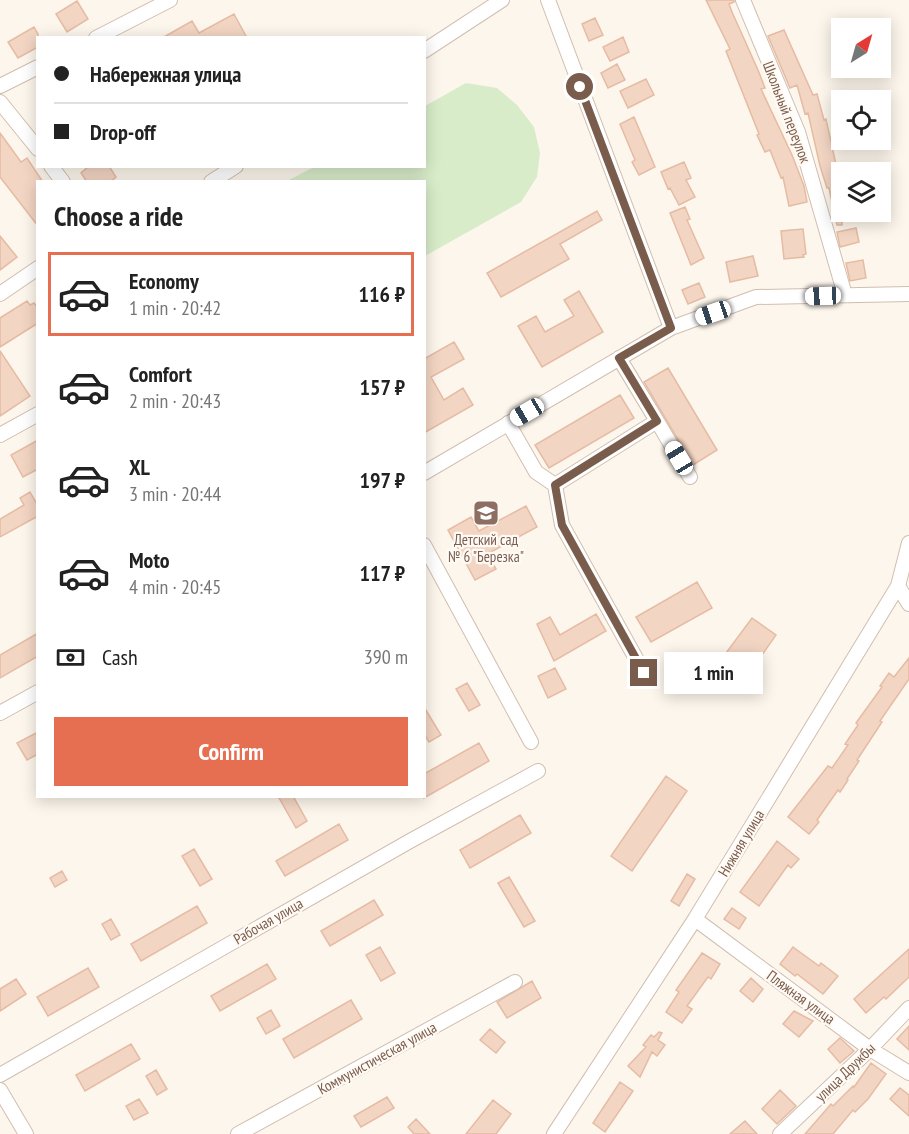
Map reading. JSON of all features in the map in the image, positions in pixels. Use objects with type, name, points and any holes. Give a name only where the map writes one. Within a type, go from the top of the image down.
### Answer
[{"type":"street","points":[[100,36],[170,0]]},
{"type":"street","points":[[426,50],[502,0]]},
{"type":"street","points":[[548,0],[671,328]]},
{"type":"street","name":"Школьный переулок","points":[[743,0],[798,132],[845,295]]},
{"type":"street","points":[[0,86],[36,68]]},
{"type":"street","points":[[0,102],[36,147]]},
{"type":"street","points":[[214,180],[233,168]]},
{"type":"street","points":[[0,294],[36,269]]},
{"type":"street","points":[[426,472],[671,328],[756,297],[909,294]]},
{"type":"street","points":[[619,358],[690,477]]},
{"type":"street","points":[[0,435],[36,415]]},
{"type":"street","points":[[555,485],[657,421]]},
{"type":"street","points":[[508,423],[536,472],[555,485],[562,525],[644,673]]},
{"type":"street","name":"Нижняя улица","points":[[554,1134],[695,919],[898,586],[909,543]]},
{"type":"street","points":[[426,549],[531,742]]},
{"type":"street","points":[[898,586],[909,604]]},
{"type":"street","points":[[0,713],[36,693]]},
{"type":"street","name":"Рабочая улица","points":[[0,1075],[410,841],[538,771]]},
{"type":"street","name":"Пляжная улица","points":[[695,919],[870,1049],[909,1073]]},
{"type":"street","name":"Коммунистическая улица","points":[[238,1134],[515,982]]},
{"type":"street","name":"улица Дружбы","points":[[780,1134],[870,1049],[909,1008]]},
{"type":"street","points":[[0,1090],[26,1134]]},
{"type":"green space","points":[[466,83],[497,88],[517,105],[534,127],[540,153],[537,177],[521,202],[426,255],[426,180],[289,180],[312,168],[426,168],[426,105]]},
{"type":"building","points":[[706,0],[734,0],[729,4],[765,88],[761,89],[792,155],[804,186],[807,202],[789,206],[783,177],[781,178],[770,150],[765,152],[757,135],[759,134],[726,51],[730,49]]},
{"type":"building","points":[[77,1],[88,19],[67,32],[56,14]]},
{"type":"building","points":[[234,14],[246,36],[166,36],[192,21],[199,33]]},
{"type":"building","points":[[595,18],[603,35],[589,41],[582,24]]},
{"type":"building","points":[[34,27],[38,34],[36,48],[18,58],[8,42]]},
{"type":"building","points":[[784,30],[813,95],[817,94],[824,120],[826,119],[835,162],[831,162],[831,197],[820,166],[808,113],[805,114],[797,85],[790,88],[768,36]]},
{"type":"building","points":[[623,37],[629,52],[610,61],[603,47]]},
{"type":"building","points":[[617,64],[625,80],[608,88],[601,73]]},
{"type":"building","points":[[646,79],[654,95],[628,108],[620,91]]},
{"type":"building","points":[[634,117],[655,167],[639,175],[632,162],[635,160],[620,124]]},
{"type":"building","points":[[0,133],[21,162],[27,158],[42,180],[36,180],[36,223],[0,177]]},
{"type":"building","points":[[684,162],[691,178],[686,180],[695,197],[679,205],[670,188],[668,189],[661,172]]},
{"type":"building","points":[[87,168],[110,168],[116,177],[112,180],[86,180],[81,173]]},
{"type":"building","points":[[685,207],[690,219],[687,220],[704,258],[691,265],[670,213]]},
{"type":"building","points":[[597,211],[602,220],[560,244],[569,259],[501,297],[487,273]]},
{"type":"building","points":[[856,228],[859,242],[840,247],[837,232]]},
{"type":"building","points":[[803,229],[806,254],[803,255],[804,257],[784,259],[781,231]]},
{"type":"building","points":[[0,236],[17,257],[0,270]]},
{"type":"building","points":[[753,256],[758,276],[730,282],[726,262]]},
{"type":"building","points":[[863,260],[866,278],[850,281],[846,263]]},
{"type":"building","points":[[699,283],[705,297],[688,304],[682,290]]},
{"type":"building","points":[[579,291],[603,332],[542,367],[518,326],[536,316],[545,332],[574,316],[564,300]]},
{"type":"building","points":[[27,301],[30,305],[34,303],[36,306],[36,324],[0,347],[0,318]]},
{"type":"building","points":[[454,342],[464,359],[431,377],[444,400],[463,388],[473,405],[426,432],[426,358]]},
{"type":"building","points":[[0,351],[30,396],[0,416]]},
{"type":"building","points":[[668,368],[717,450],[693,465],[644,382]]},
{"type":"building","points":[[620,395],[634,418],[549,468],[535,445]]},
{"type":"building","points":[[36,441],[36,470],[23,477],[11,455]]},
{"type":"building","points":[[30,492],[36,502],[36,517],[0,537],[0,519],[24,505],[20,498]]},
{"type":"building","points":[[526,506],[537,527],[487,554],[496,569],[475,580],[448,530],[471,517],[479,531]]},
{"type":"building","points":[[697,582],[712,608],[651,642],[636,617]]},
{"type":"building","points":[[596,614],[606,631],[554,661],[537,624],[550,617],[560,635]]},
{"type":"building","points":[[752,618],[776,635],[748,675],[723,657]]},
{"type":"building","points":[[36,634],[36,657],[0,678],[0,655]]},
{"type":"building","points":[[909,658],[909,679],[880,721],[882,722],[857,760],[859,761],[848,780],[840,792],[838,790],[809,834],[788,817],[828,766],[832,768],[848,745],[845,744],[858,725],[856,723],[882,687],[880,686],[889,673],[894,677]]},
{"type":"building","points":[[555,668],[566,689],[548,698],[538,676]]},
{"type":"building","points":[[467,683],[480,705],[469,711],[456,689]]},
{"type":"building","points":[[426,710],[441,735],[429,742],[426,737]]},
{"type":"building","points":[[36,733],[36,755],[27,760],[17,743]]},
{"type":"building","points":[[479,743],[489,761],[426,797],[426,773]]},
{"type":"building","points":[[666,776],[687,791],[632,871],[611,856]]},
{"type":"building","points":[[279,798],[294,798],[307,821],[296,828]]},
{"type":"building","points":[[520,815],[531,833],[470,868],[460,850]]},
{"type":"building","points":[[339,824],[348,840],[285,876],[276,861]]},
{"type":"building","points":[[777,841],[799,859],[791,868],[788,865],[759,906],[740,892]]},
{"type":"building","points":[[194,849],[212,879],[200,886],[182,856]]},
{"type":"building","points":[[62,871],[67,880],[55,887],[50,878]]},
{"type":"building","points":[[687,874],[695,879],[679,906],[671,901]]},
{"type":"building","points":[[509,877],[535,921],[524,927],[498,883]]},
{"type":"building","points":[[374,900],[383,915],[330,946],[321,931]]},
{"type":"building","points":[[197,906],[207,923],[141,961],[131,944]]},
{"type":"building","points":[[732,908],[746,918],[739,929],[724,919]]},
{"type":"building","points":[[111,919],[120,935],[111,940],[102,924]]},
{"type":"building","points":[[380,947],[395,973],[381,981],[366,955]]},
{"type":"building","points":[[793,947],[819,966],[821,963],[838,976],[823,994],[780,964]]},
{"type":"building","points":[[909,949],[909,977],[886,999],[884,997],[866,1013],[854,999]]},
{"type":"building","points":[[702,953],[720,964],[711,979],[708,977],[687,1006],[692,1009],[682,1023],[666,1012],[679,992],[676,990]]},
{"type":"building","points":[[267,964],[276,979],[220,1011],[211,996]]},
{"type":"building","points":[[88,968],[99,987],[48,1016],[37,997]]},
{"type":"building","points":[[751,978],[763,989],[753,1002],[740,991]]},
{"type":"building","points":[[16,979],[26,994],[0,1011],[0,989]]},
{"type":"building","points":[[532,981],[541,998],[507,1018],[497,1002]]},
{"type":"building","points":[[351,1000],[362,1019],[294,1058],[283,1039]]},
{"type":"building","points":[[271,1010],[280,1026],[266,1034],[257,1018]]},
{"type":"building","points":[[794,1011],[813,1021],[799,1037],[783,1024]]},
{"type":"building","points":[[909,1026],[909,1050],[897,1039]]},
{"type":"building","points":[[490,1029],[505,1042],[496,1053],[480,1040]]},
{"type":"building","points":[[659,1032],[662,1033],[658,1040],[665,1045],[657,1056],[652,1052],[640,1077],[628,1066],[646,1047],[643,1045],[651,1035],[654,1037]]},
{"type":"building","points":[[840,1038],[854,1051],[840,1063],[828,1049]]},
{"type":"building","points":[[131,1044],[140,1059],[85,1091],[76,1075]]},
{"type":"building","points":[[871,1063],[886,1074],[868,1099],[855,1112],[853,1110],[833,1134],[805,1134],[831,1104],[833,1106],[854,1087]]},
{"type":"building","points":[[156,1070],[167,1089],[157,1095],[146,1076]]},
{"type":"building","points":[[620,1082],[633,1091],[605,1132],[593,1123]]},
{"type":"building","points":[[900,1088],[909,1095],[909,1116],[890,1099]]},
{"type":"building","points":[[780,1090],[796,1106],[777,1124],[762,1109]]},
{"type":"building","points":[[387,1097],[394,1108],[361,1127],[354,1116]]},
{"type":"building","points":[[139,1099],[148,1113],[134,1120],[126,1106]]},
{"type":"building","points":[[493,1100],[511,1114],[496,1134],[466,1134]]},
{"type":"building","points":[[416,1119],[430,1134],[414,1134],[408,1127]]},
{"type":"building","points":[[745,1121],[757,1134],[730,1134]]},
{"type":"place","name":"Детский сад № 6 \"Березка\"","points":[[486,513]]},
{"type":"route","points":[[580,87],[671,328],[619,358],[657,421],[555,485],[562,525],[644,673]]}]
